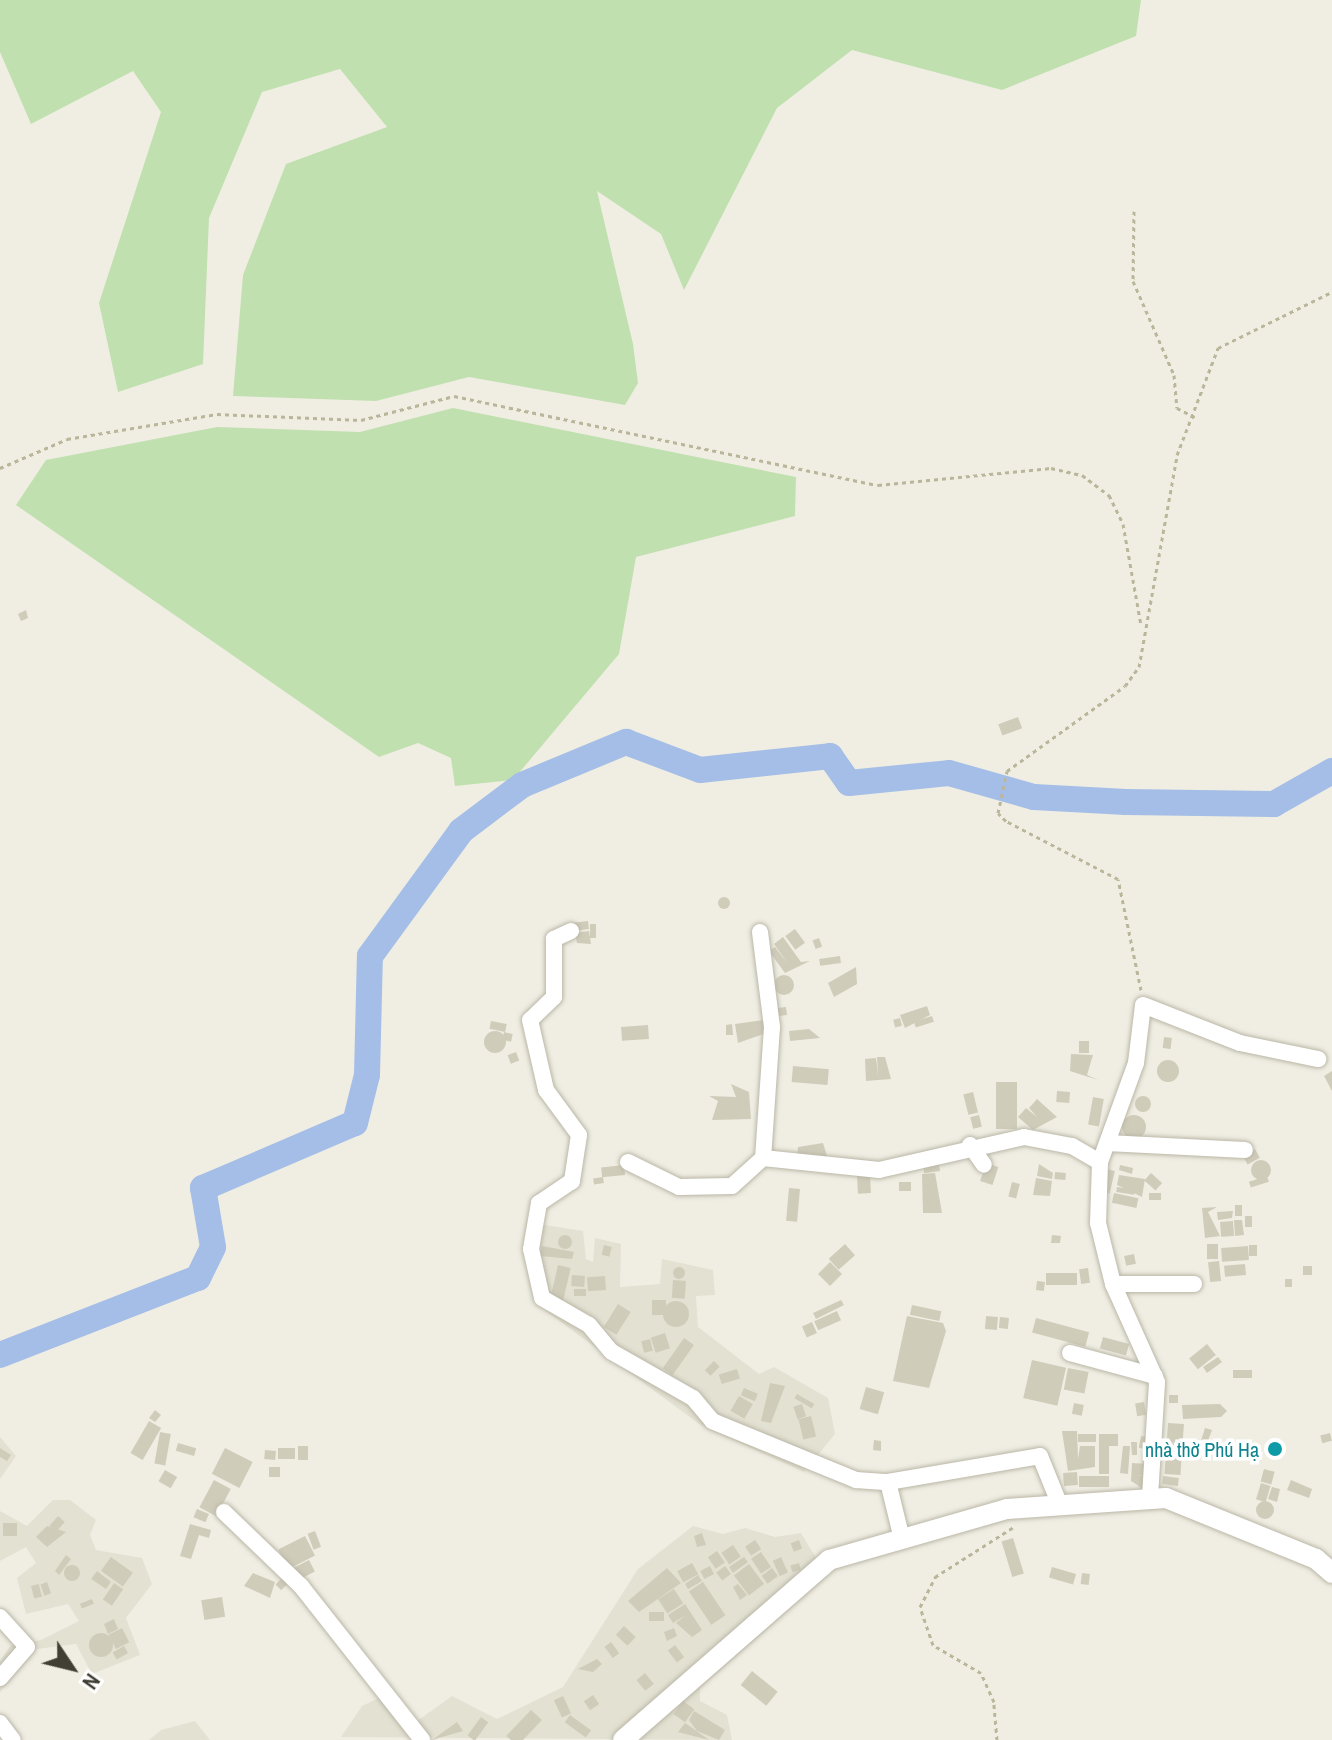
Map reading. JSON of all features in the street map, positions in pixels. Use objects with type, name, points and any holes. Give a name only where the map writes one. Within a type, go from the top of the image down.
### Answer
[{"type":"street","points":[[571,931],[554,939],[554,997],[530,1020],[546,1090],[579,1135],[572,1181],[539,1203],[531,1249],[542,1298],[589,1325],[612,1352],[693,1398],[712,1421],[856,1480],[888,1482],[1040,1456],[1059,1503]]},
{"type":"street","points":[[628,1162],[679,1187],[732,1186],[763,1158],[772,1027],[760,932]]},
{"type":"street","points":[[1150,1497],[1155,1376],[1113,1284],[1098,1223],[1100,1162],[1136,1063],[1143,1005],[1240,1043],[1318,1059]]},
{"type":"street","points":[[763,1158],[879,1170],[970,1145],[1049,1139],[1100,1162]]},
{"type":"street","points":[[1107,1143],[1245,1150]]},
{"type":"street","points":[[970,1145],[984,1165]]},
{"type":"street","points":[[1113,1284],[1194,1284]]},
{"type":"street","points":[[1070,1353],[1155,1376]]},
{"type":"street","points":[[888,1482],[902,1539]]},
{"type":"street","points":[[623,1740],[829,1560],[1007,1509],[1150,1497],[1226,1520],[1332,1573]]},
{"type":"street","points":[[224,1512],[301,1586],[422,1740]]},
{"type":"street","points":[[0,1617],[27,1647],[0,1678]]},
{"type":"street","points":[[0,1723],[13,1740]]},
{"type":"path","points":[[1134,211],[1133,281],[1174,375],[1177,408],[1195,417]]},
{"type":"path","points":[[1141,625],[1166,545],[1177,455],[1195,417],[1218,348],[1332,292]]},
{"type":"path","points":[[0,468],[67,439],[217,414],[361,420],[454,396],[878,485],[1051,468],[1082,475],[1109,495],[1123,524],[1141,625],[1139,667],[1125,686],[1007,771],[998,813],[1118,879],[1139,954],[1143,1005]]},
{"type":"path","points":[[997,1740],[994,1702],[981,1673],[933,1645],[920,1607],[935,1577],[1024,1520]]},
{"type":"shaded area","points":[[526,1222],[583,1231],[586,1259],[593,1262],[595,1238],[621,1244],[620,1287],[660,1284],[662,1259],[713,1270],[715,1295],[696,1296],[698,1327],[759,1374],[774,1367],[828,1398],[835,1434],[804,1472],[702,1426],[546,1311],[525,1264]]},
{"type":"shaded area","points":[[0,1437],[16,1456],[0,1479]]},
{"type":"shaded area","points":[[53,1500],[70,1500],[96,1520],[90,1535],[96,1550],[142,1558],[152,1584],[126,1618],[140,1655],[92,1674],[76,1644],[37,1649],[0,1692],[0,1661],[11,1645],[41,1640],[79,1621],[68,1604],[26,1614],[17,1578],[36,1563],[26,1547],[0,1561],[0,1511],[27,1526]]},
{"type":"shaded area","points":[[693,1526],[723,1534],[745,1528],[775,1537],[801,1533],[827,1576],[700,1688],[700,1701],[727,1715],[732,1740],[341,1737],[362,1706],[392,1692],[417,1721],[452,1696],[497,1719],[563,1687],[638,1569]]},
{"type":"shaded area","points":[[195,1721],[210,1740],[149,1740],[161,1730]]},
{"type":"green space","points":[[0,0],[1141,0],[1136,36],[1002,90],[852,50],[777,108],[684,290],[661,234],[597,191],[633,344],[638,383],[625,405],[469,377],[376,401],[233,396],[243,275],[286,164],[387,127],[340,69],[262,92],[209,218],[203,364],[118,392],[99,303],[161,112],[133,71],[31,124],[0,52]]},
{"type":"green space","points":[[453,408],[796,477],[795,516],[636,557],[619,654],[513,780],[455,786],[451,758],[418,743],[379,757],[16,505],[46,460],[217,427],[360,432]]},
{"type":"building","points":[[26,610],[28,618],[21,621],[18,614]]},
{"type":"building","points":[[1018,717],[1022,728],[1002,735],[998,724]]},
{"type":"building","points":[[719,898],[729,898],[729,908],[719,908]]},
{"type":"building","points":[[588,921],[589,929],[572,931],[571,923]]},
{"type":"building","points":[[590,924],[596,924],[596,938],[590,938]]},
{"type":"building","points":[[795,929],[805,943],[795,950],[785,936]]},
{"type":"building","points":[[589,931],[591,944],[577,943],[575,933]]},
{"type":"building","points":[[783,937],[801,962],[810,961],[785,973],[769,951],[775,947],[788,964],[774,944]]},
{"type":"building","points":[[819,938],[822,946],[816,949],[812,941]]},
{"type":"building","points":[[840,956],[841,963],[820,966],[819,959]]},
{"type":"building","points":[[856,967],[857,984],[834,997],[828,983]]},
{"type":"building","points":[[784,975],[791,978],[794,985],[791,992],[784,995],[777,992],[774,985],[777,978]]},
{"type":"building","points":[[927,1006],[930,1015],[905,1028],[900,1015]]},
{"type":"building","points":[[786,1007],[787,1015],[777,1016],[776,1008]]},
{"type":"building","points":[[932,1016],[934,1022],[916,1028],[914,1022]]},
{"type":"building","points":[[900,1018],[902,1026],[895,1027],[893,1020]]},
{"type":"building","points":[[764,1020],[766,1033],[738,1043],[735,1024]]},
{"type":"building","points":[[491,1021],[507,1024],[505,1032],[489,1029]]},
{"type":"building","points":[[732,1024],[733,1035],[726,1035],[726,1025]]},
{"type":"building","points":[[648,1025],[649,1039],[622,1041],[621,1027]]},
{"type":"building","points":[[809,1029],[820,1038],[790,1041],[789,1031]]},
{"type":"building","points":[[495,1031],[506,1042],[495,1053],[484,1042]]},
{"type":"building","points":[[504,1032],[513,1034],[511,1042],[502,1040]]},
{"type":"building","points":[[1164,1037],[1172,1038],[1171,1049],[1163,1048]]},
{"type":"building","points":[[1079,1041],[1089,1041],[1089,1053],[1079,1053]]},
{"type":"building","points":[[516,1052],[519,1060],[511,1064],[508,1055]]},
{"type":"building","points":[[1071,1054],[1093,1055],[1087,1075],[1098,1080],[1070,1071]]},
{"type":"building","points":[[877,1057],[885,1057],[891,1079],[866,1081],[865,1059],[876,1058],[878,1076]]},
{"type":"building","points":[[1168,1060],[1176,1063],[1179,1071],[1176,1079],[1168,1082],[1160,1079],[1157,1071],[1160,1063]]},
{"type":"building","points":[[793,1066],[829,1069],[827,1085],[792,1082]]},
{"type":"building","points":[[1332,1071],[1332,1091],[1324,1076]]},
{"type":"building","points":[[996,1082],[1017,1082],[1017,1129],[996,1129]]},
{"type":"building","points":[[731,1084],[749,1092],[751,1119],[712,1120],[718,1101],[709,1096],[736,1097]]},
{"type":"building","points":[[1057,1091],[1070,1092],[1069,1103],[1056,1102]]},
{"type":"building","points":[[973,1092],[978,1112],[968,1115],[963,1094]]},
{"type":"building","points":[[1140,1096],[1146,1096],[1151,1104],[1149,1110],[1140,1112],[1135,1107],[1135,1101]]},
{"type":"building","points":[[1093,1097],[1104,1099],[1099,1126],[1088,1125]]},
{"type":"building","points":[[1037,1099],[1057,1117],[1033,1130],[1018,1117],[1026,1108],[1037,1117],[1029,1108]]},
{"type":"building","points":[[979,1115],[982,1127],[973,1129],[970,1117]]},
{"type":"building","points":[[1134,1115],[1145,1122],[1146,1127],[1139,1138],[1134,1139],[1123,1132],[1122,1127],[1129,1116]]},
{"type":"building","points":[[823,1143],[828,1159],[797,1158],[798,1147]]},
{"type":"building","points":[[1255,1149],[1260,1158],[1248,1165],[1243,1156]]},
{"type":"building","points":[[1261,1160],[1268,1163],[1271,1170],[1268,1177],[1261,1180],[1254,1177],[1251,1170],[1254,1163]]},
{"type":"building","points":[[986,1163],[998,1167],[992,1185],[980,1181]]},
{"type":"building","points":[[939,1164],[940,1171],[924,1173],[923,1166]]},
{"type":"building","points":[[1039,1164],[1053,1173],[1052,1179],[1037,1176]]},
{"type":"building","points":[[624,1165],[625,1175],[602,1177],[601,1167]]},
{"type":"building","points":[[1120,1165],[1133,1168],[1132,1174],[1119,1170]]},
{"type":"building","points":[[1106,1169],[1115,1171],[1110,1193],[1101,1191]]},
{"type":"building","points":[[1055,1172],[1066,1173],[1065,1180],[1054,1179]]},
{"type":"building","points":[[935,1173],[942,1213],[923,1213],[922,1174]]},
{"type":"building","points":[[1151,1173],[1162,1183],[1155,1190],[1144,1180]]},
{"type":"building","points":[[870,1175],[871,1193],[858,1194],[857,1176]]},
{"type":"building","points":[[1119,1175],[1145,1179],[1142,1197],[1117,1185]]},
{"type":"building","points":[[1267,1176],[1269,1182],[1251,1188],[1249,1182]]},
{"type":"building","points":[[603,1177],[604,1183],[594,1184],[593,1179]]},
{"type":"building","points":[[1036,1178],[1052,1181],[1050,1196],[1033,1195]]},
{"type":"building","points":[[899,1182],[911,1182],[911,1191],[899,1191]]},
{"type":"building","points":[[1012,1182],[1020,1184],[1016,1198],[1008,1197]]},
{"type":"building","points":[[1117,1187],[1135,1190],[1134,1195],[1116,1192]]},
{"type":"building","points":[[789,1188],[800,1189],[797,1222],[786,1221]]},
{"type":"building","points":[[1114,1193],[1138,1198],[1136,1208],[1112,1203]]},
{"type":"building","points":[[1149,1193],[1161,1193],[1161,1200],[1149,1200]]},
{"type":"building","points":[[1235,1205],[1242,1205],[1242,1216],[1235,1216]]},
{"type":"building","points":[[1217,1207],[1208,1212],[1220,1236],[1205,1238],[1202,1208]]},
{"type":"building","points":[[1233,1211],[1232,1218],[1218,1220],[1217,1212]]},
{"type":"building","points":[[1245,1216],[1252,1216],[1252,1227],[1245,1227]]},
{"type":"building","points":[[1233,1221],[1234,1236],[1221,1237],[1220,1222]]},
{"type":"building","points":[[1233,1221],[1234,1236],[1221,1237],[1220,1222]]},
{"type":"building","points":[[565,1235],[572,1242],[565,1249],[558,1242]]},
{"type":"building","points":[[1052,1235],[1061,1236],[1060,1243],[1051,1243]]},
{"type":"building","points":[[845,1244],[855,1255],[839,1270],[829,1259]]},
{"type":"building","points":[[1207,1244],[1218,1244],[1218,1259],[1207,1259]]},
{"type":"building","points":[[604,1245],[612,1247],[609,1257],[602,1255]]},
{"type":"building","points":[[1249,1245],[1257,1245],[1257,1256],[1249,1256]]},
{"type":"building","points":[[542,1246],[574,1252],[572,1259],[540,1256]]},
{"type":"building","points":[[1248,1246],[1249,1260],[1222,1262],[1221,1248]]},
{"type":"building","points":[[1134,1254],[1136,1264],[1126,1266],[1124,1256]]},
{"type":"building","points":[[1219,1261],[1221,1281],[1210,1282],[1208,1262]]},
{"type":"building","points":[[830,1262],[842,1274],[830,1286],[818,1274]]},
{"type":"building","points":[[1245,1264],[1246,1275],[1225,1277],[1224,1266]]},
{"type":"building","points":[[558,1265],[571,1268],[563,1303],[550,1300]]},
{"type":"building","points":[[1303,1266],[1312,1266],[1312,1275],[1303,1275]]},
{"type":"building","points":[[679,1267],[685,1273],[679,1279],[673,1273]]},
{"type":"building","points":[[1088,1268],[1090,1283],[1081,1284],[1079,1269]]},
{"type":"building","points":[[1046,1273],[1077,1273],[1077,1285],[1046,1285]]},
{"type":"building","points":[[572,1275],[585,1276],[584,1287],[571,1286]]},
{"type":"building","points":[[605,1276],[606,1290],[588,1291],[587,1277]]},
{"type":"building","points":[[1285,1279],[1292,1279],[1292,1287],[1285,1287]]},
{"type":"building","points":[[673,1280],[686,1281],[685,1299],[672,1298]]},
{"type":"building","points":[[1037,1281],[1045,1282],[1044,1291],[1036,1290]]},
{"type":"building","points":[[574,1289],[586,1289],[586,1296],[574,1296]]},
{"type":"building","points":[[652,1300],[666,1300],[666,1315],[652,1315]]},
{"type":"building","points":[[841,1300],[844,1305],[816,1319],[813,1313]]},
{"type":"building","points":[[676,1301],[685,1305],[689,1314],[685,1323],[676,1327],[667,1323],[663,1314],[667,1305]]},
{"type":"building","points":[[618,1304],[631,1312],[616,1335],[604,1327]]},
{"type":"building","points":[[912,1305],[941,1311],[939,1321],[910,1315]]},
{"type":"building","points":[[837,1311],[841,1320],[818,1330],[814,1321]]},
{"type":"building","points":[[907,1316],[943,1323],[946,1331],[929,1388],[893,1381]]},
{"type":"building","points":[[986,1316],[998,1317],[997,1330],[985,1329]]},
{"type":"building","points":[[1000,1317],[1009,1318],[1008,1329],[999,1328]]},
{"type":"building","points":[[1036,1318],[1089,1332],[1085,1347],[1032,1332]]},
{"type":"building","points":[[812,1322],[817,1333],[807,1337],[802,1326]]},
{"type":"building","points":[[665,1333],[670,1348],[656,1353],[651,1338]]},
{"type":"building","points":[[1103,1337],[1129,1344],[1126,1356],[1100,1349]]},
{"type":"building","points":[[684,1338],[694,1345],[673,1375],[663,1368]]},
{"type":"building","points":[[650,1339],[653,1351],[644,1353],[641,1341]]},
{"type":"building","points":[[1207,1344],[1216,1355],[1198,1369],[1189,1358]]},
{"type":"building","points":[[1218,1357],[1222,1362],[1207,1373],[1203,1367]]},
{"type":"building","points":[[1032,1360],[1066,1368],[1057,1406],[1023,1398]]},
{"type":"building","points":[[714,1361],[720,1367],[710,1376],[705,1370]]},
{"type":"building","points":[[1068,1368],[1089,1372],[1084,1394],[1064,1390]]},
{"type":"building","points":[[737,1369],[740,1379],[722,1384],[719,1375]]},
{"type":"building","points":[[1233,1370],[1252,1370],[1252,1378],[1233,1378]]},
{"type":"building","points":[[770,1383],[785,1386],[771,1423],[761,1421]]},
{"type":"building","points":[[866,1387],[884,1392],[878,1414],[860,1409]]},
{"type":"building","points":[[744,1388],[758,1394],[755,1401],[741,1395]]},
{"type":"building","points":[[797,1394],[814,1404],[812,1408],[794,1398]]},
{"type":"building","points":[[1169,1395],[1178,1395],[1178,1403],[1169,1403]]},
{"type":"building","points":[[739,1396],[753,1404],[744,1419],[730,1411]]},
{"type":"building","points":[[1144,1402],[1146,1415],[1137,1416],[1135,1403]]},
{"type":"building","points":[[1074,1403],[1084,1405],[1082,1416],[1072,1414]]},
{"type":"building","points":[[802,1404],[806,1416],[797,1419],[793,1407]]},
{"type":"building","points":[[1220,1404],[1227,1411],[1221,1417],[1183,1419],[1182,1405]]},
{"type":"building","points":[[155,1410],[161,1415],[155,1422],[149,1418]]},
{"type":"building","points":[[811,1416],[816,1436],[803,1440],[798,1419]]},
{"type":"building","points":[[149,1421],[161,1428],[143,1460],[130,1453]]},
{"type":"building","points":[[1168,1423],[1184,1424],[1180,1475],[1164,1474]]},
{"type":"building","points":[[1205,1428],[1212,1430],[1206,1446],[1200,1444]]},
{"type":"building","points":[[1062,1431],[1077,1431],[1078,1459],[1080,1446],[1095,1446],[1095,1467],[1068,1471]]},
{"type":"building","points":[[160,1432],[171,1434],[165,1465],[154,1464]]},
{"type":"building","points":[[1330,1433],[1332,1441],[1322,1443],[1320,1435]]},
{"type":"building","points":[[1078,1434],[1096,1434],[1096,1442],[1078,1442]]},
{"type":"building","points":[[1099,1434],[1118,1434],[1118,1446],[1109,1446],[1109,1474],[1099,1474]]},
{"type":"building","points":[[1141,1436],[1151,1438],[1149,1450],[1139,1448]]},
{"type":"building","points":[[874,1440],[881,1441],[881,1451],[873,1450]]},
{"type":"building","points":[[1131,1442],[1137,1442],[1137,1455],[1132,1455]]},
{"type":"building","points":[[178,1443],[196,1448],[194,1456],[176,1451]]},
{"type":"building","points":[[298,1446],[308,1446],[308,1460],[298,1460]]},
{"type":"building","points":[[1123,1446],[1130,1446],[1128,1474],[1120,1473]]},
{"type":"building","points":[[0,1448],[11,1455],[7,1461],[0,1457]]},
{"type":"building","points":[[225,1448],[253,1462],[239,1488],[212,1474]]},
{"type":"building","points":[[278,1448],[295,1448],[295,1459],[278,1459]]},
{"type":"building","points":[[265,1450],[276,1451],[275,1460],[264,1459]]},
{"type":"building","points":[[1132,1463],[1149,1464],[1149,1475],[1137,1475],[1149,1476],[1147,1491],[1131,1481]]},
{"type":"building","points":[[269,1467],[280,1467],[280,1477],[269,1477]]},
{"type":"building","points":[[1264,1469],[1275,1472],[1271,1484],[1261,1482]]},
{"type":"building","points":[[165,1470],[177,1477],[171,1488],[158,1481]]},
{"type":"building","points":[[1077,1472],[1078,1485],[1064,1486],[1063,1473]]},
{"type":"building","points":[[1079,1476],[1109,1476],[1109,1487],[1079,1487]]},
{"type":"building","points":[[1163,1476],[1179,1478],[1178,1486],[1162,1484]]},
{"type":"building","points":[[214,1480],[231,1489],[216,1516],[199,1507]]},
{"type":"building","points":[[1291,1480],[1312,1489],[1309,1498],[1287,1490]]},
{"type":"building","points":[[1261,1483],[1271,1486],[1266,1502],[1256,1499]]},
{"type":"building","points":[[1272,1487],[1280,1489],[1277,1502],[1268,1499]]},
{"type":"building","points":[[1265,1501],[1274,1510],[1265,1519],[1256,1510]]},
{"type":"building","points":[[197,1509],[209,1514],[205,1522],[193,1517]]},
{"type":"building","points":[[58,1516],[65,1522],[56,1532],[49,1526]]},
{"type":"building","points":[[3,1523],[17,1523],[17,1536],[3,1536]]},
{"type":"building","points":[[190,1524],[211,1530],[209,1538],[199,1535],[191,1559],[180,1556]]},
{"type":"building","points":[[47,1526],[66,1532],[47,1547],[36,1537]]},
{"type":"building","points":[[315,1531],[321,1547],[314,1550],[308,1534]]},
{"type":"building","points":[[702,1533],[706,1545],[697,1547],[694,1536]]},
{"type":"building","points":[[305,1536],[315,1556],[288,1569],[278,1550]]},
{"type":"building","points":[[1013,1538],[1024,1573],[1012,1577],[1002,1542]]},
{"type":"building","points":[[755,1540],[761,1549],[751,1556],[745,1547]]},
{"type":"building","points":[[799,1540],[802,1548],[794,1552],[791,1543]]},
{"type":"building","points":[[733,1545],[741,1557],[729,1564],[721,1553]]},
{"type":"building","points":[[717,1551],[725,1563],[716,1569],[708,1557]]},
{"type":"building","points":[[761,1552],[771,1567],[761,1574],[751,1559]]},
{"type":"building","points":[[66,1555],[71,1559],[59,1575],[55,1571]]},
{"type":"building","points":[[111,1557],[133,1573],[123,1587],[101,1571]]},
{"type":"building","points":[[744,1557],[748,1562],[733,1573],[729,1567]]},
{"type":"building","points":[[781,1557],[788,1573],[780,1576],[773,1561]]},
{"type":"building","points":[[309,1560],[315,1572],[300,1579],[294,1568]]},
{"type":"building","points":[[692,1563],[698,1574],[683,1583],[677,1571]]},
{"type":"building","points":[[799,1563],[801,1570],[792,1572],[790,1565]]},
{"type":"building","points":[[749,1564],[764,1584],[749,1595],[734,1575]]},
{"type":"building","points":[[69,1565],[75,1565],[80,1573],[78,1579],[69,1581],[64,1576],[64,1570]]},
{"type":"building","points":[[710,1566],[714,1574],[704,1579],[700,1571]]},
{"type":"building","points":[[725,1566],[731,1574],[722,1581],[716,1573]]},
{"type":"building","points":[[1052,1567],[1076,1574],[1073,1584],[1049,1578]]},
{"type":"building","points":[[667,1568],[681,1583],[639,1612],[628,1601]]},
{"type":"building","points":[[772,1568],[778,1576],[768,1584],[762,1576]]},
{"type":"building","points":[[97,1571],[111,1582],[106,1589],[91,1579]]},
{"type":"building","points":[[253,1573],[275,1582],[270,1598],[244,1586]]},
{"type":"building","points":[[1082,1573],[1090,1574],[1089,1585],[1081,1584]]},
{"type":"building","points":[[698,1575],[702,1581],[688,1589],[685,1584]]},
{"type":"building","points":[[284,1576],[290,1582],[281,1590],[276,1584]]},
{"type":"building","points":[[47,1582],[51,1593],[45,1596],[40,1584]]},
{"type":"building","points":[[703,1582],[725,1615],[711,1625],[689,1592]]},
{"type":"building","points":[[114,1583],[123,1589],[112,1606],[103,1600]]},
{"type":"building","points":[[39,1584],[42,1597],[34,1599],[31,1586]]},
{"type":"building","points":[[738,1584],[747,1595],[740,1600],[733,1587]]},
{"type":"building","points":[[674,1589],[683,1603],[667,1614],[658,1599]]},
{"type":"building","points":[[222,1597],[225,1617],[204,1620],[201,1600]]},
{"type":"building","points":[[92,1599],[94,1604],[82,1609],[80,1604]]},
{"type":"building","points":[[685,1604],[702,1630],[692,1637],[676,1623],[686,1615],[673,1623],[668,1615]]},
{"type":"building","points":[[649,1612],[664,1612],[664,1621],[649,1621]]},
{"type":"building","points":[[114,1619],[118,1629],[108,1634],[104,1624]]},
{"type":"building","points":[[624,1626],[636,1637],[628,1646],[616,1635]]},
{"type":"building","points":[[122,1628],[129,1642],[116,1649],[109,1635]]},
{"type":"building","points":[[674,1628],[677,1636],[667,1641],[664,1632]]},
{"type":"building","points":[[101,1633],[110,1636],[113,1645],[110,1654],[101,1657],[92,1654],[89,1645],[92,1636]]},
{"type":"building","points":[[611,1642],[619,1653],[613,1658],[605,1647]]},
{"type":"building","points":[[675,1645],[684,1657],[677,1662],[668,1650]]},
{"type":"building","points":[[124,1646],[128,1653],[117,1659],[113,1652]]},
{"type":"building","points":[[597,1659],[602,1664],[593,1672],[578,1669]]},
{"type":"building","points":[[752,1671],[778,1692],[766,1706],[741,1685]]},
{"type":"building","points":[[645,1673],[654,1684],[645,1691],[636,1680]]},
{"type":"building","points":[[593,1695],[599,1704],[590,1710],[584,1701]]},
{"type":"building","points":[[563,1696],[571,1713],[562,1717],[554,1700]]},
{"type":"building","points":[[683,1701],[694,1709],[685,1722],[674,1714]]},
{"type":"building","points":[[531,1710],[542,1720],[523,1740],[511,1740],[506,1736]]},
{"type":"building","points":[[694,1711],[725,1730],[719,1740],[697,1731],[689,1720]]},
{"type":"building","points":[[570,1715],[591,1730],[586,1738],[565,1722]]},
{"type":"building","points":[[481,1717],[488,1722],[475,1740],[467,1736]]},
{"type":"building","points":[[457,1722],[463,1731],[432,1740]]},
{"type":"building","points":[[685,1723],[698,1732],[709,1740],[678,1732]]},
{"type":"waterway","points":[[0,1355],[198,1278],[213,1247],[203,1188],[355,1123],[367,1075],[370,956],[461,831],[522,785],[626,742],[700,770],[830,756],[849,783],[949,773],[1034,797],[1126,802],[1274,804],[1332,771]]},
{"type":"place","name":"nhà thờ Phú Hạ","points":[[1275,1449]]}]
